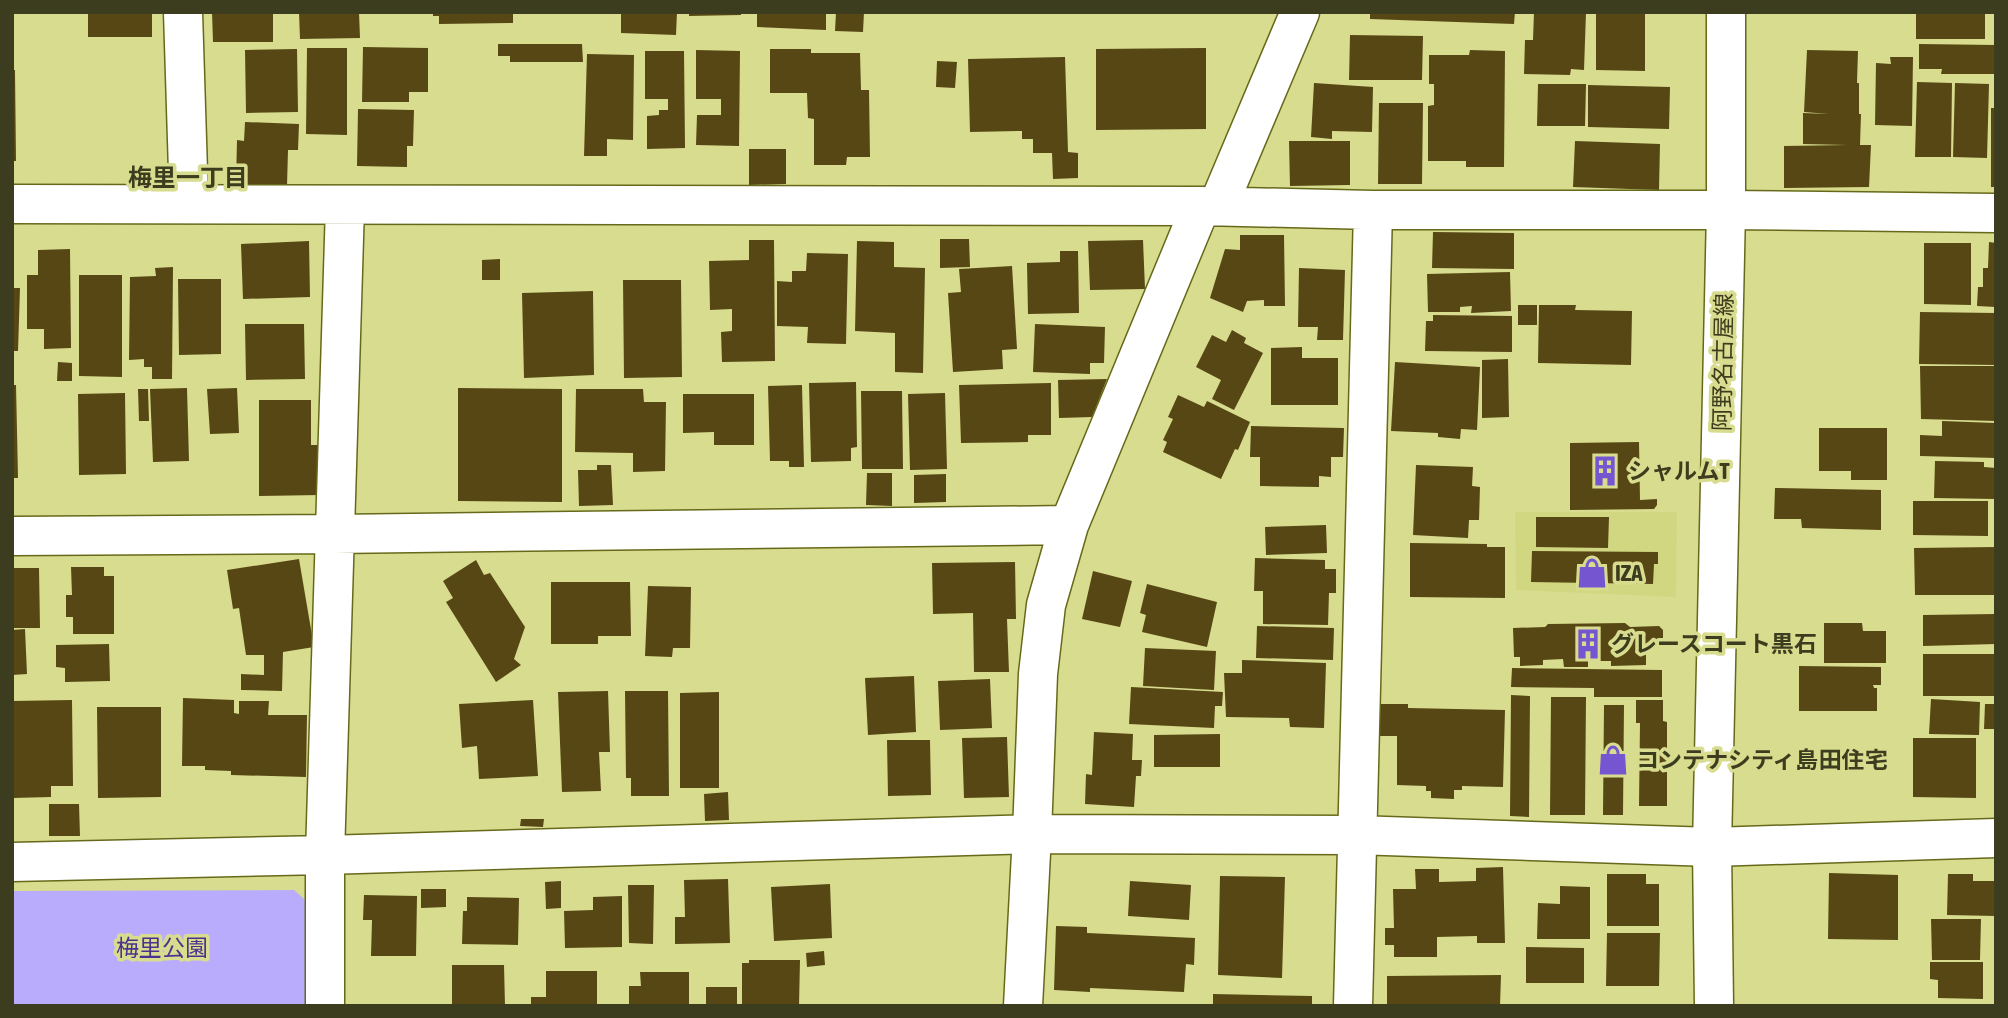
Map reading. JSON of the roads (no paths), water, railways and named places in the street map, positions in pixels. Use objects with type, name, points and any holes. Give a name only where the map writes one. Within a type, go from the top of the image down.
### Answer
[{"type":"street","points":[[183,12],[189,204]]},
{"type":"street","points":[[1023,1006],[1039,660],[1046,605],[1069,525],[1210,206],[1300,12]]},
{"type":"street","name":"阿野名古屋線","points":[[1714,1006],[1712,847],[1726,210],[1726,12]]},
{"type":"street","points":[[12,204],[1210,206],[1373,210],[1996,213]]},
{"type":"street","points":[[325,1006],[325,855],[345,206]]},
{"type":"street","points":[[1353,1006],[1373,210]]},
{"type":"street","points":[[12,536],[1069,525]]},
{"type":"street","points":[[12,862],[1032,834],[1356,835],[1712,847],[1996,838]]},
{"type":"place","name":"シャルムT","points":[[1605,471]]},
{"type":"place","name":"IZA","points":[[1592,573]]},
{"type":"place","name":"グレースコート黒石","points":[[1588,644]]},
{"type":"place","name":"コンテナシティ島田住宅","points":[[1613,760]]},
{"type":"district","name":"梅里一丁目","points":[[188,178]]},
{"type":"park label","name":"梅里公園","points":[[162,948]]}]
